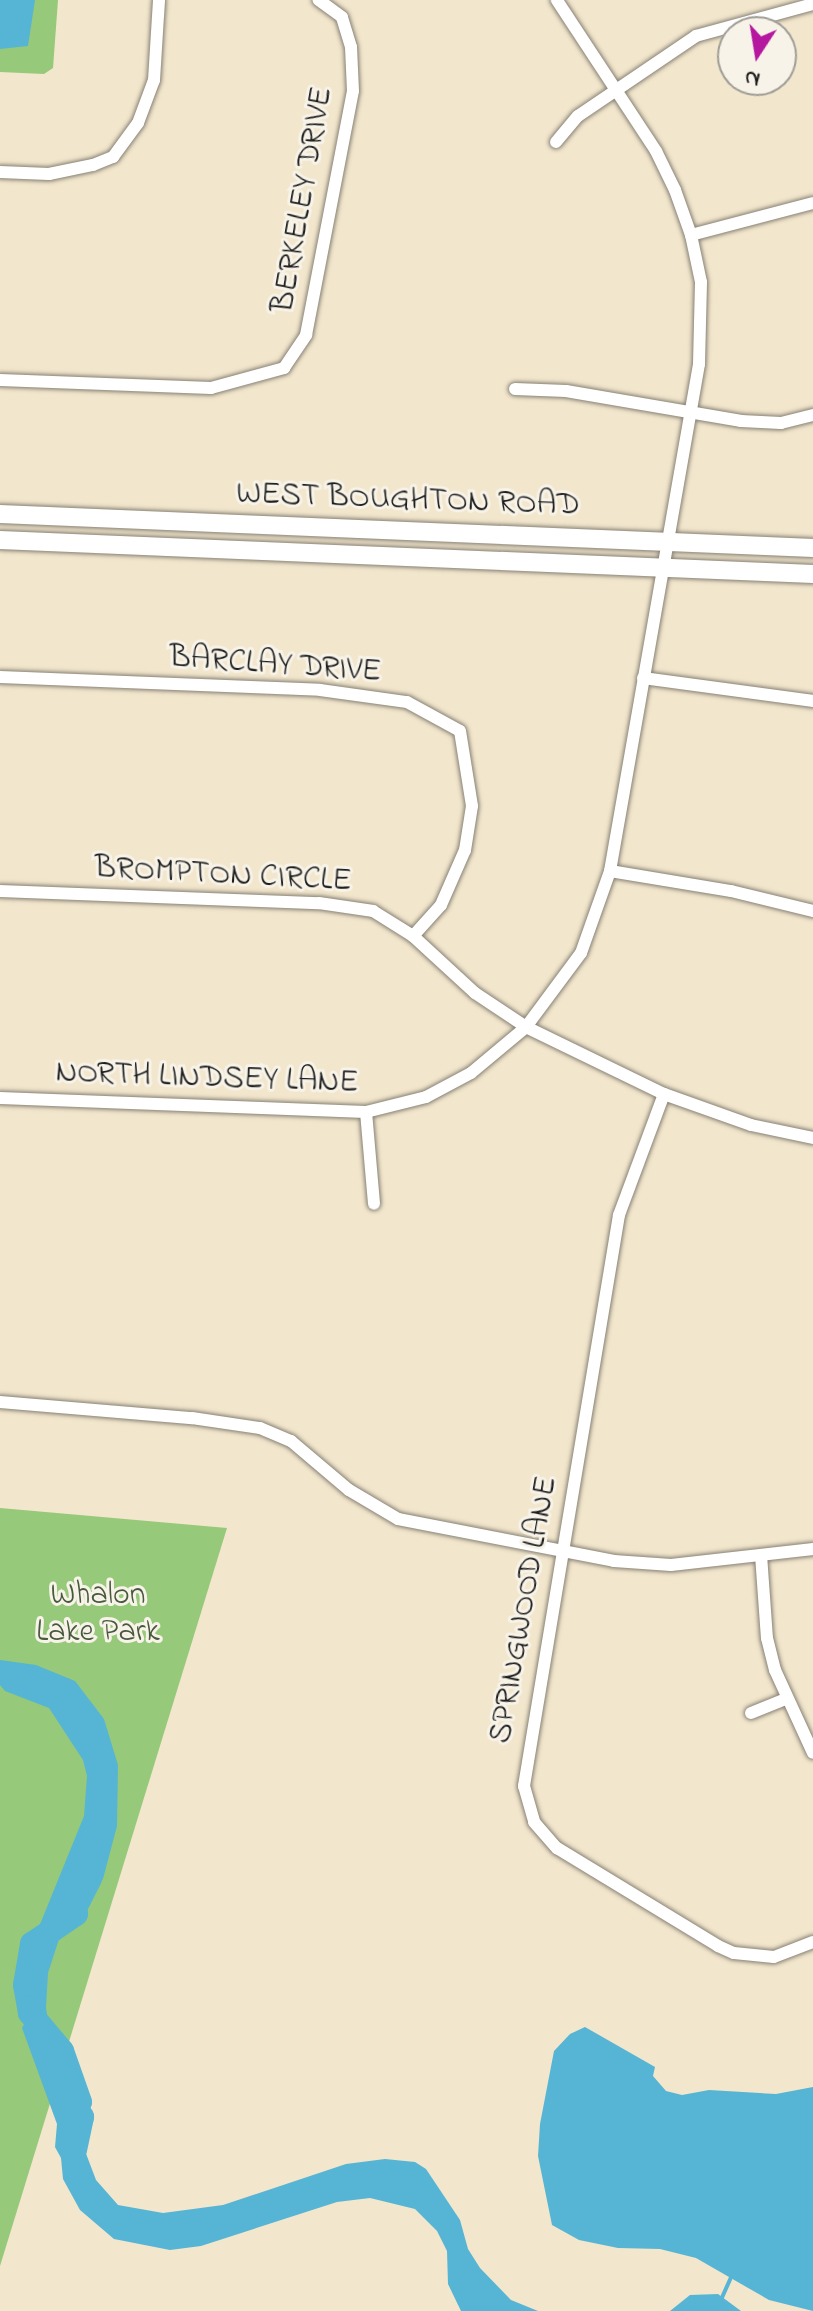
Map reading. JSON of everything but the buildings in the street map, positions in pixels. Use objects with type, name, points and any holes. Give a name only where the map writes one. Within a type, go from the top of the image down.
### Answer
[{"type":"main road","name":"WEST BOUGHTON ROAD","points":[[0,514],[813,548]]},
{"type":"main road","name":"WEST BOUGHTON ROAD","points":[[0,540],[813,574]]},
{"type":"street","points":[[0,172],[49,174],[93,165],[113,157],[138,123],[154,80],[159,0]]},
{"type":"street","name":"BERKELEY DRIVE","points":[[0,380],[211,388],[284,368],[306,335],[353,91],[351,47],[342,17],[319,0]]},
{"type":"street","points":[[557,0],[656,151],[675,190],[691,235],[701,282],[702,324],[666,542]]},
{"type":"street","points":[[556,142],[578,116],[696,36],[813,4]]},
{"type":"street","points":[[691,235],[813,203]]},
{"type":"street","points":[[515,389],[566,391],[689,414],[781,423],[813,415]]},
{"type":"street","name":"NORTH LINDSEY LANE","points":[[0,1098],[366,1112],[426,1097],[471,1073],[526,1027],[581,953],[610,871],[666,542]]},
{"type":"street","name":"BARCLAY DRIVE","points":[[0,677],[320,690],[407,702],[460,731],[472,789],[467,838],[459,870],[446,896],[413,936]]},
{"type":"street","points":[[643,678],[813,701]]},
{"type":"street","points":[[610,871],[731,891],[813,911]]},
{"type":"street","name":"BROMPTON CIRCLE","points":[[0,891],[347,906],[373,911],[413,936],[475,993],[526,1027],[664,1094],[751,1125],[813,1138]]},
{"type":"street","name":"SPRINGWOOD LANE","points":[[664,1094],[619,1215],[524,1766],[524,1786],[534,1822],[543,1835],[568,1856],[718,1946],[734,1953],[774,1957],[813,1942]]},
{"type":"street","points":[[366,1112],[374,1204]]},
{"type":"street","points":[[0,1402],[206,1419],[260,1428],[291,1441],[349,1490],[398,1519],[563,1551],[643,1565],[813,1549]]},
{"type":"street","points":[[761,1555],[767,1638],[786,1699],[813,1753]]},
{"type":"street","points":[[751,1713],[786,1699]]},
{"type":"green space","points":[[0,0],[58,0],[53,68],[44,74],[0,72]]},
{"type":"green space","name":"Whalon Lake Park","points":[[0,1508],[227,1528],[0,2266]]},
{"type":"water","points":[[0,0],[35,0],[28,46],[0,49]]},
{"type":"water","points":[[0,1660],[36,1665],[75,1681],[104,1719],[118,1765],[117,1826],[103,1879],[81,1907],[75,1908],[76,1914],[60,1936],[48,1973],[46,2007],[48,2024],[62,2051],[80,2102],[73,2108],[82,2117],[82,2143],[96,2180],[118,2205],[163,2213],[223,2205],[346,2164],[385,2159],[415,2162],[426,2169],[460,2220],[468,2249],[480,2268],[511,2300],[538,2311],[461,2311],[448,2284],[447,2251],[437,2231],[415,2209],[370,2198],[337,2202],[201,2246],[170,2250],[114,2239],[80,2210],[63,2179],[61,2158],[55,2147],[57,2124],[22,2028],[30,2013],[25,1985],[32,1944],[84,1816],[87,1776],[83,1760],[49,1708],[5,1691],[0,1685]]},
{"type":"water","points":[[585,2027],[655,2067],[653,2076],[666,2091],[682,2095],[709,2090],[776,2094],[813,2087],[813,2311],[769,2300],[696,2258],[660,2249],[618,2248],[579,2240],[552,2225],[538,2156],[540,2124],[554,2051],[570,2034]]},
{"type":"water","points":[[718,2294],[741,2311],[670,2311],[690,2295]]},
{"type":"waterway","points":[[75,2150],[82,2117],[73,2108],[80,2102],[62,2051],[30,2013],[25,1985],[32,1944],[76,1914],[75,1908],[90,1879]]},
{"type":"waterway","points":[[716,2311],[731,2277]]}]
